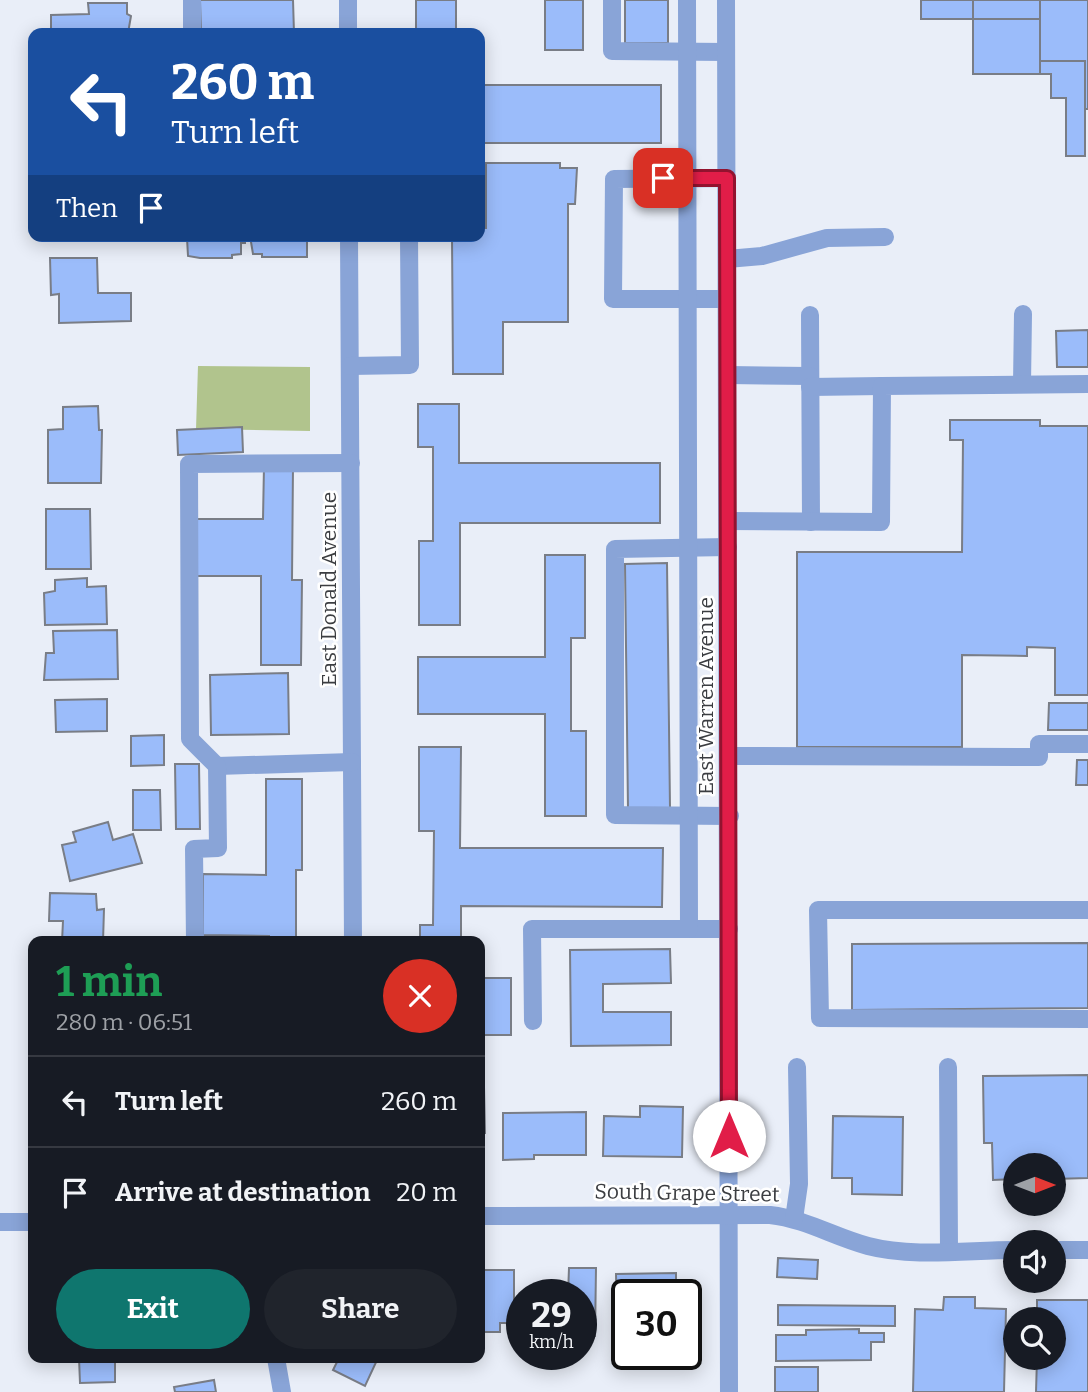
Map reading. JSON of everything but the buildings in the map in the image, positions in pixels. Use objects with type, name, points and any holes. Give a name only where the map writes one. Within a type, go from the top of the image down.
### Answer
[{"type":"street","points":[[192,0],[192,28]]},
{"type":"street","points":[[348,0],[348,28]]},
{"type":"street","points":[[612,0],[612,51],[726,52]]},
{"type":"street","points":[[687,0],[689,929]]},
{"type":"street","name":"East Warren Avenue","points":[[726,0],[730,816],[729,1392]]},
{"type":"street","points":[[727,178],[614,179],[613,299],[727,299]]},
{"type":"street","points":[[727,259],[762,257],[827,238],[885,237]]},
{"type":"street","name":"East Donald Avenue","points":[[349,242],[353,936]]},
{"type":"street","points":[[350,366],[410,365],[409,242]]},
{"type":"street","points":[[1022,384],[1023,314]]},
{"type":"street","points":[[810,315],[811,522]]},
{"type":"street","points":[[728,375],[882,386],[1088,384]]},
{"type":"street","points":[[728,521],[881,522],[882,386]]},
{"type":"street","points":[[195,936],[194,849],[218,849],[217,766],[190,739],[189,464],[351,463]]},
{"type":"street","points":[[729,547],[615,549],[615,815],[730,816]]},
{"type":"street","points":[[729,756],[1039,758],[1039,744],[1088,744]]},
{"type":"street","points":[[217,766],[352,762]]},
{"type":"street","points":[[1088,910],[818,910],[820,1018],[1088,1019]]},
{"type":"street","points":[[533,1021],[531,929],[729,929]]},
{"type":"street","points":[[794,1219],[799,1184],[797,1067]]},
{"type":"street","points":[[948,1067],[949,1250]]},
{"type":"street","name":"South Grape Street","points":[[485,1216],[729,1214],[794,1219],[869,1246],[905,1251],[1003,1250]]},
{"type":"street","points":[[0,1222],[28,1222]]},
{"type":"street","points":[[1066,1250],[1088,1250]]},
{"type":"street","points":[[277,1363],[282,1392]]},
{"type":"green space","points":[[198,366],[310,367],[310,431],[196,429]]},
{"type":"route","points":[[663,178],[727,178],[729,1136]]}]
